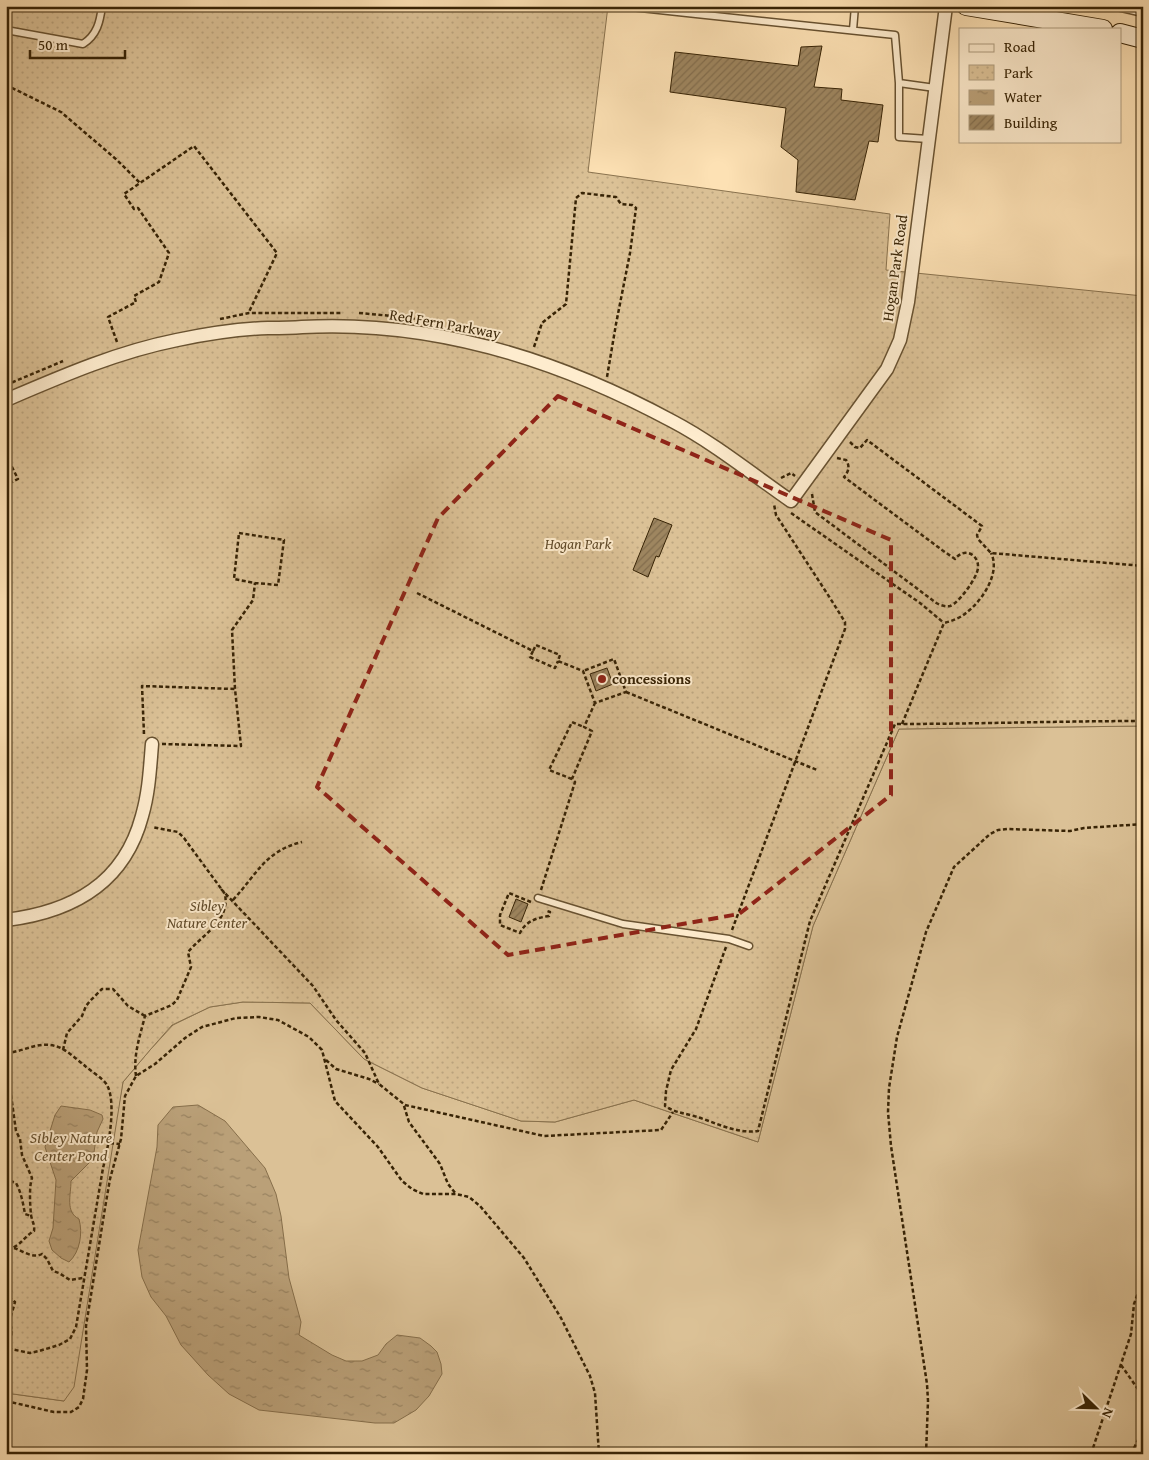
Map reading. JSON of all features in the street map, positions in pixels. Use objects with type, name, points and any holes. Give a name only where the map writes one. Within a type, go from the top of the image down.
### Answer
[{"type":"main road","points":[[966,6],[1097,28]]},
{"type":"main road","points":[[1122,34],[1143,39]]},
{"type":"street","name":"Hogan Park Road","points":[[786,505],[887,369],[900,340],[908,302],[946,6]]},
{"type":"street","name":"Red Fern Parkway","points":[[6,400],[78,369],[133,351],[177,340],[241,330],[268,328],[342,325],[407,330],[507,352],[559,368],[604,388],[672,420],[699,436],[786,505]]},
{"type":"street","points":[[6,920],[32,916],[65,906],[95,889],[112,872],[127,852],[142,816],[152,741]]},
{"type":"lane","points":[[6,30],[83,44],[90,40],[99,24],[102,6]]},
{"type":"lane","points":[[622,6],[895,35],[899,83],[899,137],[928,139]]},
{"type":"lane","points":[[696,14],[697,6]]},
{"type":"lane","points":[[853,30],[855,6]]},
{"type":"lane","points":[[1113,6],[1143,13]]},
{"type":"lane","points":[[899,83],[935,88]]},
{"type":"lane","points":[[537,901],[623,924],[729,939],[749,946]]},
{"type":"path","points":[[6,85],[61,112],[118,160],[140,183]]},
{"type":"path","points":[[109,344],[117,342],[108,317],[136,302],[134,296],[159,282],[169,253],[138,208],[134,209],[124,194],[194,146],[277,253],[241,330]]},
{"type":"path","points":[[541,349],[534,347],[542,323],[566,304],[576,198],[582,193],[616,197],[621,204],[632,205],[636,208],[630,253],[604,388]]},
{"type":"path","points":[[211,320],[249,313],[344,313]]},
{"type":"path","points":[[354,313],[403,316],[429,321]]},
{"type":"path","points":[[6,384],[64,361]]},
{"type":"path","points":[[607,374],[615,378]]},
{"type":"path","points":[[845,445],[849,440],[855,448],[860,448],[868,440],[982,526],[977,535],[978,539],[994,558],[992,578],[978,600],[965,614],[954,621],[944,623]]},
{"type":"path","points":[[777,478],[784,478],[791,473],[804,482],[812,488],[815,512],[934,602],[948,606],[955,603],[961,598],[976,575],[978,570],[976,558],[967,552],[959,554],[955,559],[844,477],[849,468],[848,463],[846,460],[835,459],[839,454]]},
{"type":"path","points":[[6,455],[18,479],[6,485]]},
{"type":"path","points":[[768,498],[774,503],[786,505],[920,603],[944,623]]},
{"type":"path","points":[[774,503],[776,515],[845,622],[844,634],[696,1029],[671,1070],[665,1106],[673,1112],[693,1116],[730,1129],[758,1131],[810,921],[895,724],[1143,721]]},
{"type":"path","points":[[239,533],[284,540],[278,585],[255,583],[234,579],[239,533]]},
{"type":"path","points":[[991,553],[1143,566]]},
{"type":"path","points":[[235,689],[142,686],[152,741],[241,746],[235,689],[232,630],[253,600],[255,583]]},
{"type":"path","points":[[417,593],[533,651]]},
{"type":"path","points":[[902,724],[944,623]]},
{"type":"path","points":[[536,646],[560,655],[555,668],[530,657],[533,651],[536,646]]},
{"type":"path","points":[[558,661],[583,671],[614,659],[626,692]]},
{"type":"path","points":[[583,671],[594,703],[584,727]]},
{"type":"path","points":[[594,703],[626,692],[817,770]]},
{"type":"path","points":[[537,901],[575,782],[572,778],[549,770],[572,722],[592,731],[572,778]]},
{"type":"path","points":[[926,1454],[927,1384],[891,1146],[888,1112],[889,1088],[897,1037],[926,932],[954,867],[990,834],[998,830],[1070,831],[1143,824]]},
{"type":"path","points":[[145,1016],[172,1005],[177,1000],[189,976],[191,967],[188,952],[222,918],[226,902],[225,894],[178,832],[148,825]]},
{"type":"path","points":[[233,900],[270,856],[282,849],[302,842]]},
{"type":"path","points":[[221,889],[313,986],[336,1020],[365,1053],[379,1084],[405,1106],[409,1122],[440,1164],[448,1184],[456,1194]]},
{"type":"path","points":[[509,893],[537,901],[550,912],[549,916],[530,922],[524,926],[520,933],[500,925],[500,915],[509,893]]},
{"type":"path","points":[[63,1050],[67,1033],[82,1016],[86,1006],[102,989],[113,989],[128,1006],[145,1016]]},
{"type":"path","points":[[136,1076],[134,1066],[136,1050],[145,1016]]},
{"type":"path","points":[[6,1401],[54,1412],[71,1412],[79,1407],[83,1399],[86,1388],[86,1326],[105,1208],[110,1179],[120,1144],[125,1096],[136,1076],[155,1064],[185,1038],[202,1027],[236,1018],[259,1017],[278,1020],[309,1037],[322,1050],[334,1101],[378,1147],[402,1181],[412,1189],[423,1194],[456,1194],[469,1197],[495,1222],[524,1258],[561,1318],[590,1376],[595,1393],[599,1454]]},
{"type":"path","points":[[6,1053],[41,1045],[55,1046],[107,1084],[112,1100],[110,1142],[103,1168],[76,1327],[70,1339],[59,1345],[30,1353],[6,1348]]},
{"type":"path","points":[[325,1059],[336,1069],[379,1084],[405,1105],[544,1136],[661,1130],[673,1112]]},
{"type":"path","points":[[6,1062],[10,1078],[16,1131],[20,1139],[22,1155],[32,1178],[29,1186],[32,1217],[35,1227],[34,1231],[27,1235],[22,1243],[6,1250]]},
{"type":"path","points":[[110,1142],[120,1144]]},
{"type":"path","points":[[6,1176],[10,1181],[16,1183],[21,1192],[22,1204],[26,1214],[32,1217]]},
{"type":"path","points":[[14,1248],[33,1255],[38,1256],[42,1254],[53,1271],[70,1280],[84,1278]]},
{"type":"path","points":[[1091,1454],[1131,1334],[1134,1304],[1143,1279]]},
{"type":"path","points":[[6,1285],[11,1291],[10,1298],[15,1302],[7,1323],[12,1326],[9,1342],[10,1348]]},
{"type":"path","points":[[1121,1365],[1140,1392],[1143,1402]]},
{"type":"path","points":[[1131,1454],[1143,1430]]},
{"type":"highlighted area","points":[[558,396],[891,540],[891,795],[739,914],[508,955],[317,787],[438,518]]},
{"type":"green space","name":"Hogan Park","points":[[6,6],[608,6],[588,172],[890,214],[886,270],[1143,296],[1143,726],[899,729],[813,926],[758,1142],[634,1100],[555,1122],[521,1121],[422,1088],[364,1059],[310,1003],[243,1002],[210,1007],[172,1025],[123,1082],[74,1387],[64,1401],[6,1393]]},
{"type":"green space","points":[[1143,726],[1143,1454],[6,1454],[6,1393],[64,1401],[123,1082],[173,1025],[210,1007],[243,1002],[310,1003],[364,1059],[422,1088],[521,1121],[555,1122],[634,1100],[758,1142],[813,926],[899,729]]},
{"type":"water","points":[[198,1105],[225,1121],[265,1168],[276,1194],[281,1216],[289,1278],[301,1322],[299,1335],[332,1355],[346,1361],[362,1361],[378,1355],[386,1344],[397,1335],[420,1338],[437,1352],[442,1374],[429,1396],[416,1410],[394,1423],[375,1423],[259,1410],[229,1394],[208,1375],[181,1345],[166,1316],[151,1297],[142,1277],[138,1250],[157,1147],[158,1125],[173,1107]]},
{"type":"water","name":"Sibley Nature Center Pond","points":[[61,1106],[90,1110],[102,1115],[103,1119],[97,1132],[93,1159],[71,1181],[70,1208],[79,1219],[81,1230],[78,1248],[69,1262],[52,1250],[49,1241],[53,1228],[56,1180],[45,1147],[55,1115]]},
{"type":"building","points":[[822,46],[814,87],[842,89],[841,100],[883,105],[878,142],[869,141],[855,200],[796,192],[798,160],[781,147],[786,108],[670,92],[675,52],[798,66],[801,47]]},
{"type":"building","points":[[654,518],[672,525],[659,557],[656,556],[648,577],[633,570]]},
{"type":"building","name":"concessions","points":[[607,668],[613,684],[596,691],[590,674]]},
{"type":"building","points":[[516,899],[528,904],[521,922],[509,917]]},
{"type":"place","name":"concessions","points":[[602,679]]},
{"type":"park label","name":"Sibley Nature Center","points":[[207,914]]}]
